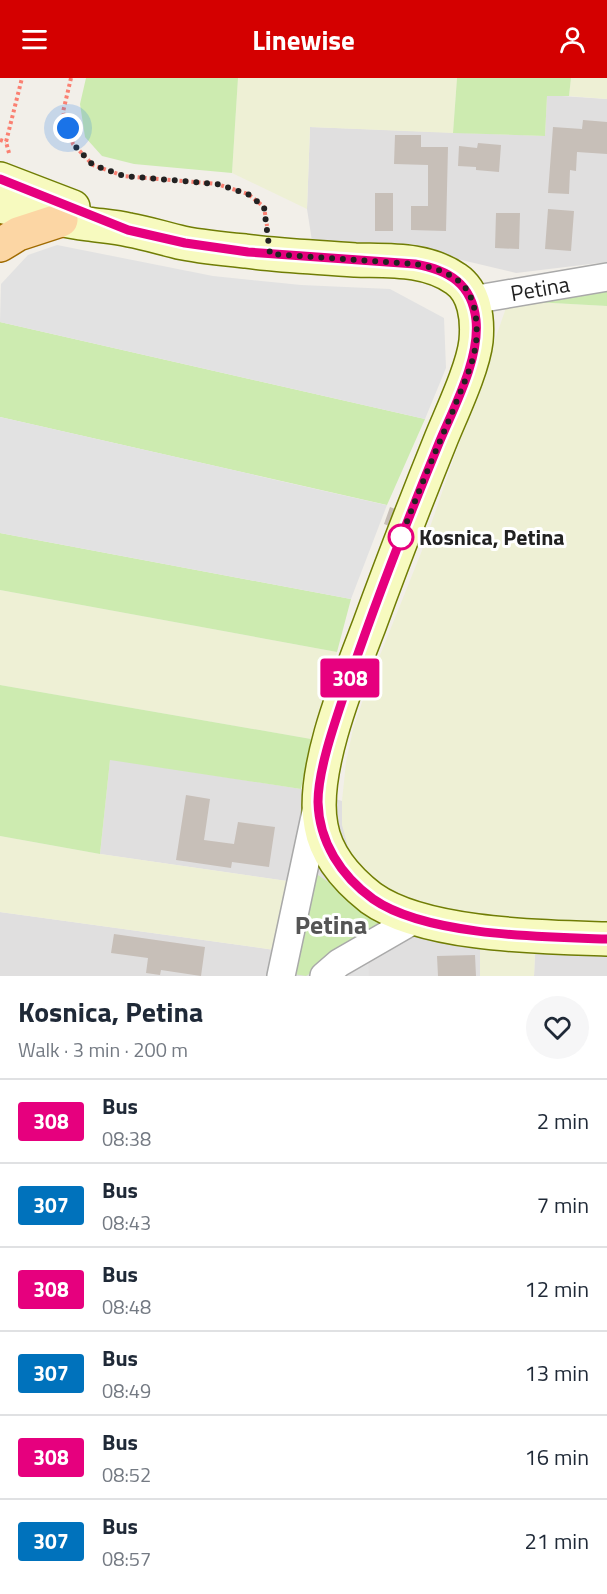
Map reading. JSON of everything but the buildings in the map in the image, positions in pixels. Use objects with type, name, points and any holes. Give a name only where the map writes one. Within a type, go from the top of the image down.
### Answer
[{"type":"main road","points":[[0,245],[18,234],[62,220]]},
{"type":"street","points":[[3,189],[128,230]]},
{"type":"street","points":[[3,189],[62,220],[128,230],[185,243],[270,254],[401,261],[429,266],[455,278],[466,288],[472,300],[476,321],[476,344],[464,381],[408,520],[336,720],[326,757],[281,976]]},
{"type":"street","name":"Petina","points":[[472,300],[607,277]]},
{"type":"street","points":[[318,801],[320,825],[325,842],[350,880],[373,899],[393,910],[417,918],[483,932],[607,939]]},
{"type":"street","points":[[324,976],[339,963],[417,918]]},
{"type":"path","points":[[3,189],[11,161],[6,142],[22,78]]},
{"type":"path","points":[[71,78],[63,112],[73,144],[93,165],[124,176],[217,184],[248,194],[264,207],[270,254]]},
{"type":"path","points":[[0,140],[6,142]]},
{"type":"shaded area","points":[[547,95],[607,99],[607,262],[516,273],[407,247],[312,241],[307,209],[310,127],[545,136]]},
{"type":"shaded area","points":[[57,245],[213,276],[301,285],[390,289],[444,318],[446,368],[425,419],[0,322],[1,284],[28,255]]},
{"type":"shaded area","points":[[0,417],[387,505],[351,599],[0,533]]},
{"type":"shaded area","points":[[110,759],[301,789],[342,801],[342,825],[607,927],[607,976],[534,976],[535,953],[480,946],[480,976],[0,976],[0,912],[275,950],[287,881],[100,854]]},
{"type":"shaded area","points":[[368,960],[369,976],[350,976]]},
{"type":"green space","points":[[86,78],[238,78],[232,173],[134,164],[102,156],[85,137],[80,104]]},
{"type":"green space","points":[[238,78],[457,78],[453,133],[310,127],[307,209],[232,173]]},
{"type":"green space","points":[[457,78],[571,78],[569,96],[547,96],[545,136],[453,133]]},
{"type":"green space","points":[[571,78],[607,78],[607,99],[569,96]]},
{"type":"green space","points":[[607,288],[607,306],[534,302]]},
{"type":"green space","points":[[534,302],[607,306],[607,927],[453,917],[402,901],[353,865],[342,825],[346,762],[353,729],[368,685],[421,553],[507,305]]},
{"type":"green space","points":[[0,322],[425,419],[387,505],[0,417]]},
{"type":"green space","points":[[0,533],[351,599],[337,652],[0,590]]},
{"type":"green space","points":[[0,590],[337,652],[311,739],[0,685]]},
{"type":"green space","points":[[0,685],[311,739],[301,789],[110,760],[100,854],[0,836]]},
{"type":"green space","points":[[0,836],[100,854],[287,881],[275,950],[0,912]]},
{"type":"green space","points":[[318,875],[389,924],[306,976],[294,974],[314,876]]},
{"type":"green space","points":[[480,946],[535,953],[534,976],[480,976]]},
{"type":"bus line","name":"308","points":[[0,179],[128,230],[185,243],[248,252],[401,261],[429,266],[455,278],[466,288],[472,300],[476,321],[476,344],[464,381],[400,540],[336,720],[321,779],[318,801],[320,825],[325,842],[350,880],[373,899],[393,910],[452,927],[483,932],[607,939]]},
{"type":"place","name":"Kosnica, Petina","points":[[401,537]]},
{"type":"district","name":"Petina","points":[[331,924]]},
{"type":"route","points":[[68,128],[73,144],[93,165],[124,176],[217,184],[248,194],[264,207],[270,254],[401,261],[429,266],[455,278],[466,288],[472,300],[476,321],[476,344],[464,381],[400,540],[401,537]]}]
